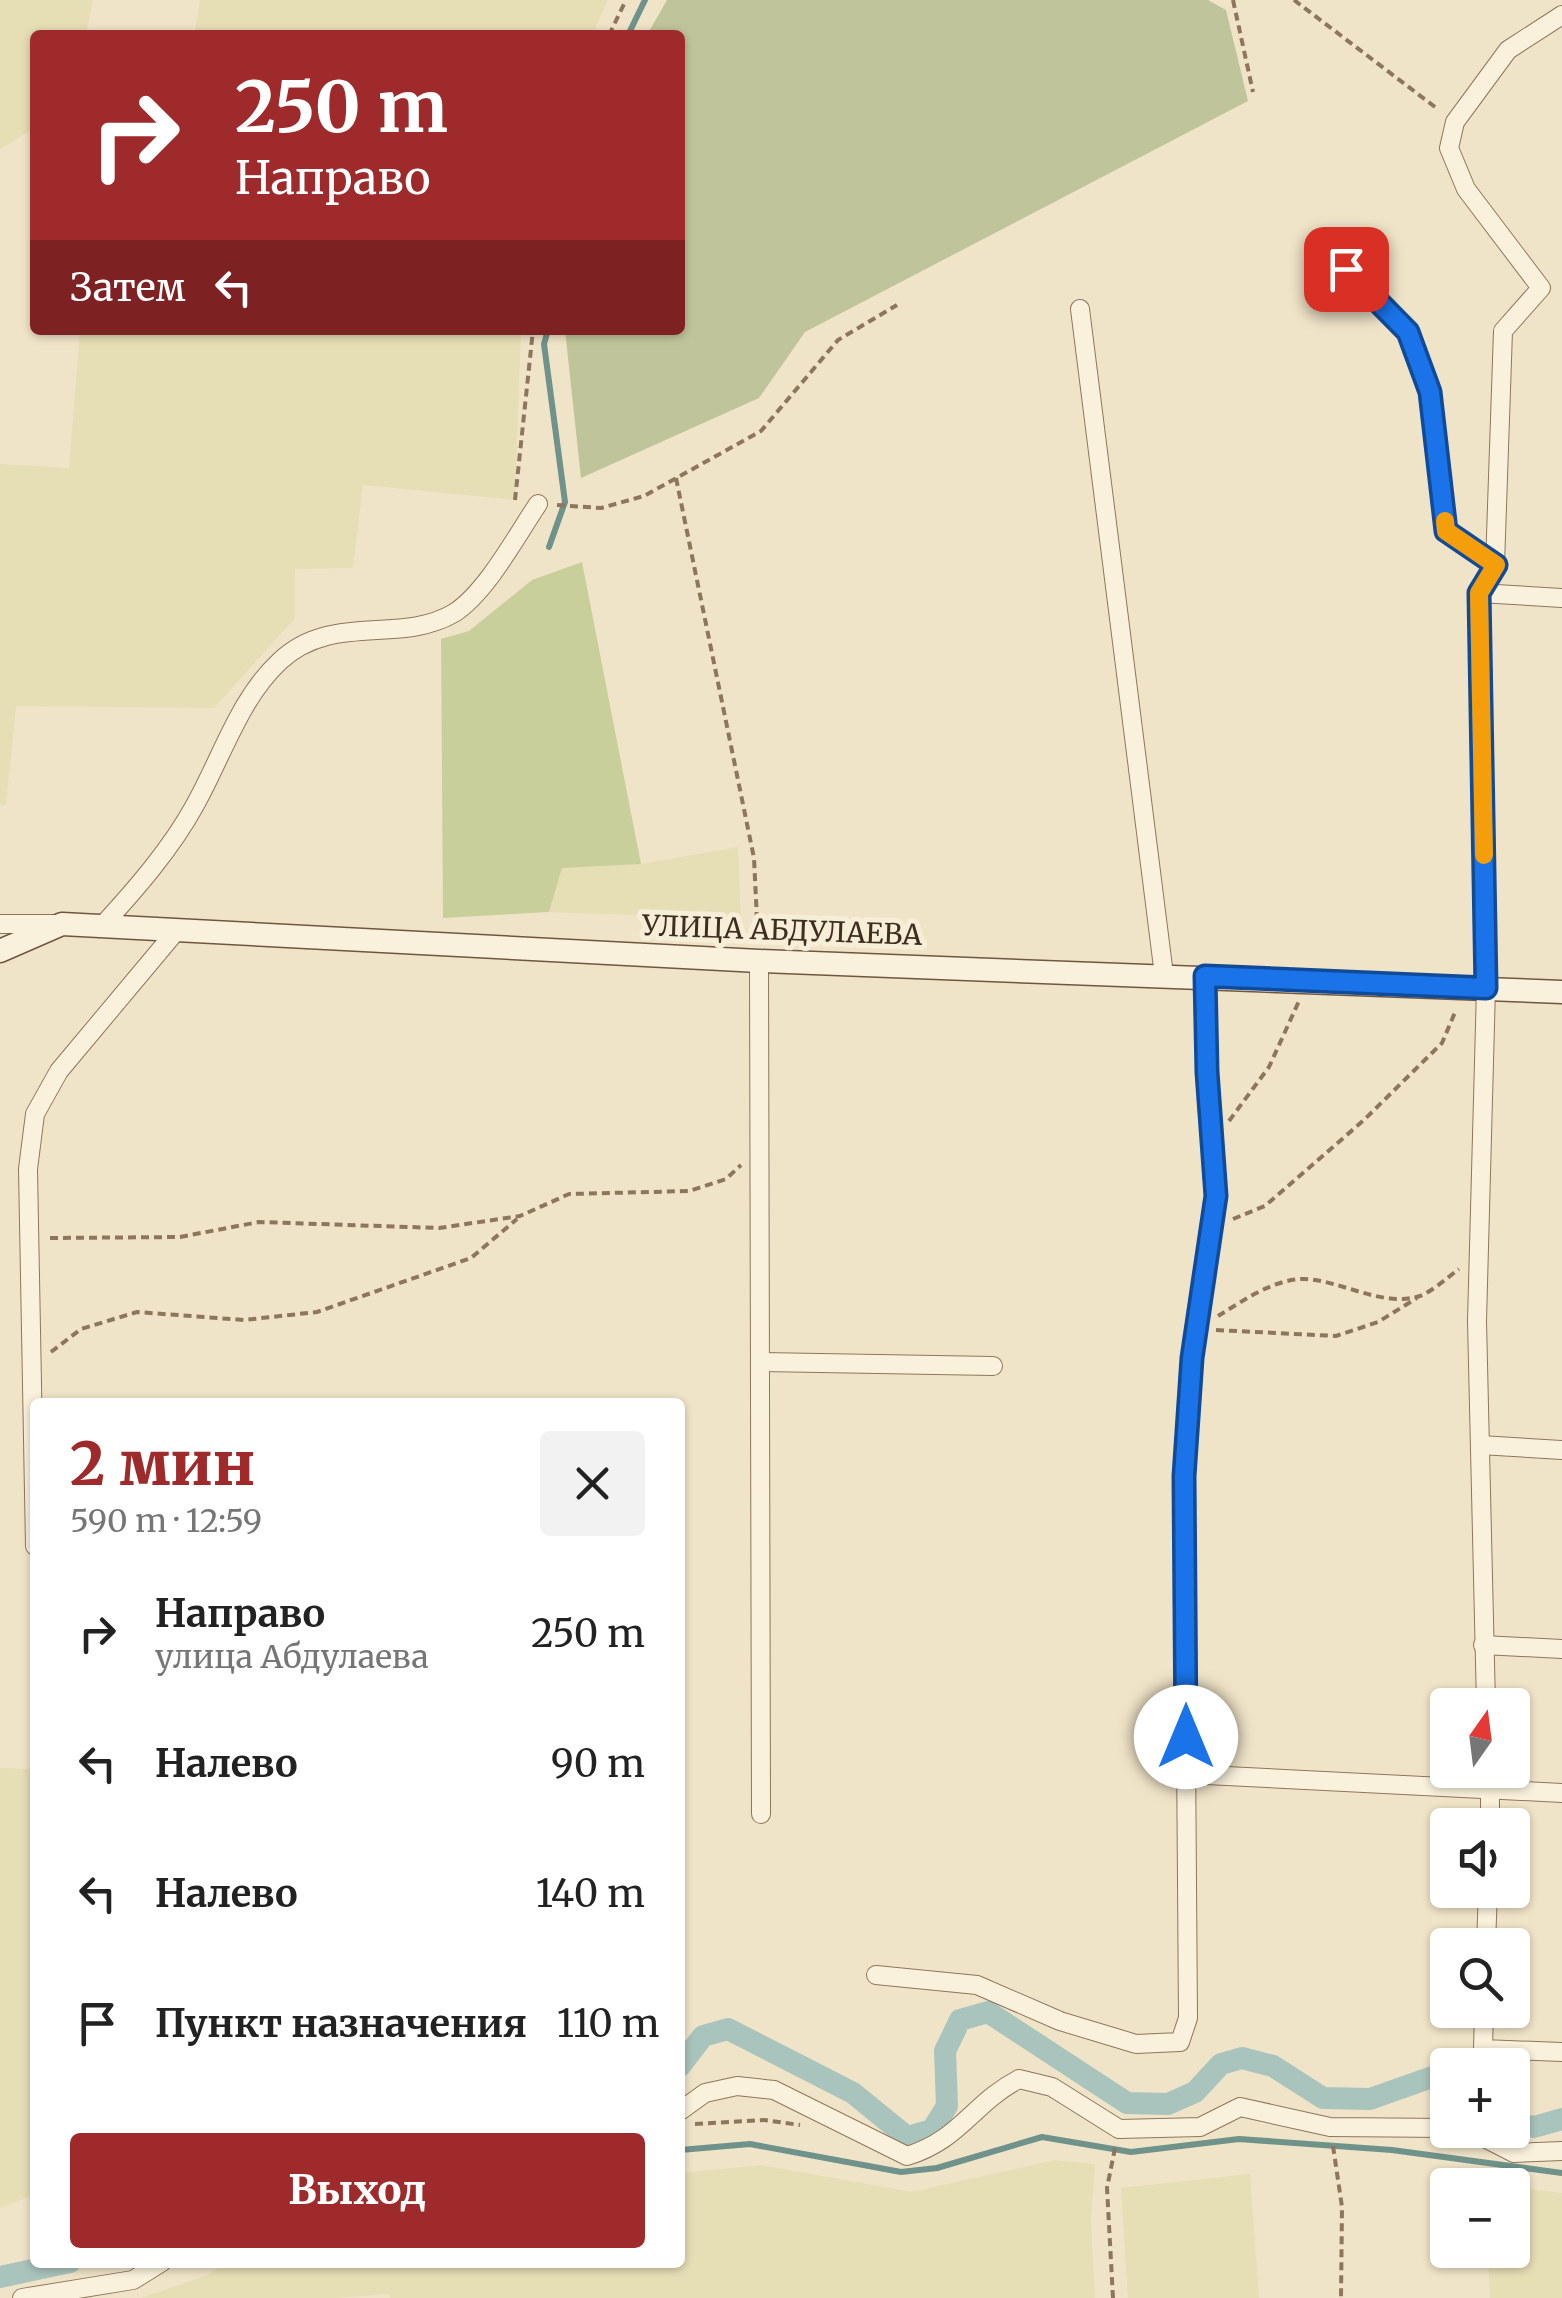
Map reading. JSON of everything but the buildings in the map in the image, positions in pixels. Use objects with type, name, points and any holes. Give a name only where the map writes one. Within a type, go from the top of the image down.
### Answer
[{"type":"main road","name":"УЛИЦА АБДУЛАЕВА","points":[[62,924],[759,960],[1562,992]]},
{"type":"main road","points":[[0,951],[62,924]]},
{"type":"street","points":[[1485,1688],[1476,988],[1479,593],[1496,565],[1503,331],[1541,288],[1466,190],[1448,148],[1455,122],[1508,50],[1562,15]]},
{"type":"street","points":[[1346,269],[1408,332],[1430,392],[1446,531],[1496,565]]},
{"type":"street","points":[[1080,309],[1164,975]]},
{"type":"street","points":[[102,926],[131,894],[194,808],[250,698],[280,660],[311,640],[344,630],[417,625],[454,612],[492,574],[538,504]]},
{"type":"street","points":[[1479,593],[1562,598]]},
{"type":"street","name":"УЛИЦА АБДУЛАЕВА","points":[[0,924],[62,924]]},
{"type":"street","points":[[33,1398],[28,1169],[35,1114],[59,1071],[178,930]]},
{"type":"street","points":[[759,960],[761,1814]]},
{"type":"street","points":[[876,1975],[977,1985],[1060,2021],[1136,2044],[1180,2042],[1188,2018],[1184,1476],[1196,1329],[1216,1196],[1205,976]]},
{"type":"street","points":[[760,1362],[994,1366]]},
{"type":"street","points":[[1480,1445],[1562,1450]]},
{"type":"street","points":[[1483,1645],[1562,1649]]},
{"type":"street","points":[[1186,1774],[1562,1793]]},
{"type":"street","points":[[1490,1808],[1491,1790]]},
{"type":"street","points":[[1483,2028],[1482,2049],[1562,2052]]},
{"type":"street","points":[[685,2107],[705,2093],[737,2086],[774,2090],[907,2156],[934,2148],[993,2092],[1019,2079],[1052,2087],[1119,2129],[1200,2127],[1240,2107],[1330,2127],[1430,2128]]},
{"type":"street","points":[[1506,2148],[1514,2152],[1562,2151]]},
{"type":"street","points":[[22,2298],[133,2280],[152,2268]]},
{"type":"path","points":[[611,30],[626,0]]},
{"type":"path","points":[[1233,0],[1253,92]]},
{"type":"path","points":[[1294,0],[1455,122]]},
{"type":"path","points":[[538,504],[601,508],[644,496],[761,431],[838,340],[897,305]]},
{"type":"path","points":[[515,500],[532,335]]},
{"type":"path","points":[[676,478],[754,858],[759,960]]},
{"type":"path","points":[[1214,1141],[1269,1067],[1308,980]]},
{"type":"path","points":[[1211,1229],[1265,1206],[1364,1120],[1442,1043],[1476,988]]},
{"type":"path","points":[[30,1238],[180,1237],[259,1222],[440,1228],[520,1216],[569,1194],[689,1191],[726,1179],[760,1146]]},
{"type":"path","points":[[32,1367],[81,1328],[137,1312],[244,1320],[317,1312],[471,1258],[520,1216]]},
{"type":"path","points":[[1196,1329],[1336,1336],[1378,1322],[1481,1255]]},
{"type":"path","points":[[1196,1329],[1261,1291],[1300,1279],[1338,1284],[1384,1298],[1420,1296]]},
{"type":"path","points":[[685,2125],[764,2120],[813,2127]]},
{"type":"path","points":[[1330,2127],[1342,2207],[1341,2298]]},
{"type":"path","points":[[1113,2298],[1107,2188],[1119,2129]]},
{"type":"shaded area","points":[[0,0],[93,0],[87,30],[30,30],[30,131],[0,149]]},
{"type":"shaded area","points":[[200,0],[608,0],[594,30],[195,30]]},
{"type":"shaded area","points":[[80,335],[521,335],[515,500],[363,485],[353,568],[295,569],[295,618],[214,708],[16,706],[6,805],[0,805],[0,464],[69,468]]},
{"type":"shaded area","points":[[738,847],[741,919],[549,912],[562,868],[641,864]]},
{"type":"shaded area","points":[[0,1768],[30,1769],[30,2196],[0,2208]]},
{"type":"shaded area","points":[[1055,2160],[1095,2164],[1091,2221],[1095,2298],[390,2298],[389,2294],[336,2298],[141,2298],[218,2268],[685,2268],[685,2173],[761,2165],[912,2192]]},
{"type":"shaded area","points":[[1250,2174],[1259,2298],[1128,2298],[1121,2188]]},
{"type":"shaded area","points":[[1530,2189],[1562,2193],[1562,2298],[1490,2298],[1489,2268],[1530,2268]]},
{"type":"green space","points":[[667,0],[1208,0],[1226,10],[1248,101],[805,332],[759,398],[581,478],[566,335],[685,335],[685,30],[650,30]]},
{"type":"green space","points":[[582,562],[641,864],[562,868],[549,912],[443,918],[441,639],[469,631],[532,580]]},
{"type":"waterway","points":[[630,30],[645,0]]},
{"type":"waterway","points":[[547,335],[544,344],[565,502],[549,547]]},
{"type":"waterway","points":[[685,2059],[703,2036],[728,2029],[853,2093],[907,2137],[932,2130],[947,2106],[945,2051],[960,2020],[988,2012],[1127,2103],[1168,2104],[1195,2092],[1221,2064],[1242,2058],[1273,2066],[1323,2098],[1370,2099],[1430,2078]]},
{"type":"waterway","points":[[1530,2126],[1562,2119]]},
{"type":"waterway","points":[[685,2150],[750,2144],[901,2172],[937,2168],[1042,2137],[1131,2152],[1239,2139],[1392,2150],[1562,2173]]},
{"type":"waterway","points":[[0,2277],[42,2268]]},
{"type":"slow traffic","points":[[1445,521],[1446,531],[1496,565],[1479,593],[1484,855]]},
{"type":"route","points":[[1186,1737],[1184,1476],[1192,1358],[1216,1196],[1205,976],[1486,988],[1479,593],[1496,565],[1446,531],[1430,392],[1408,332],[1346,269]]}]
